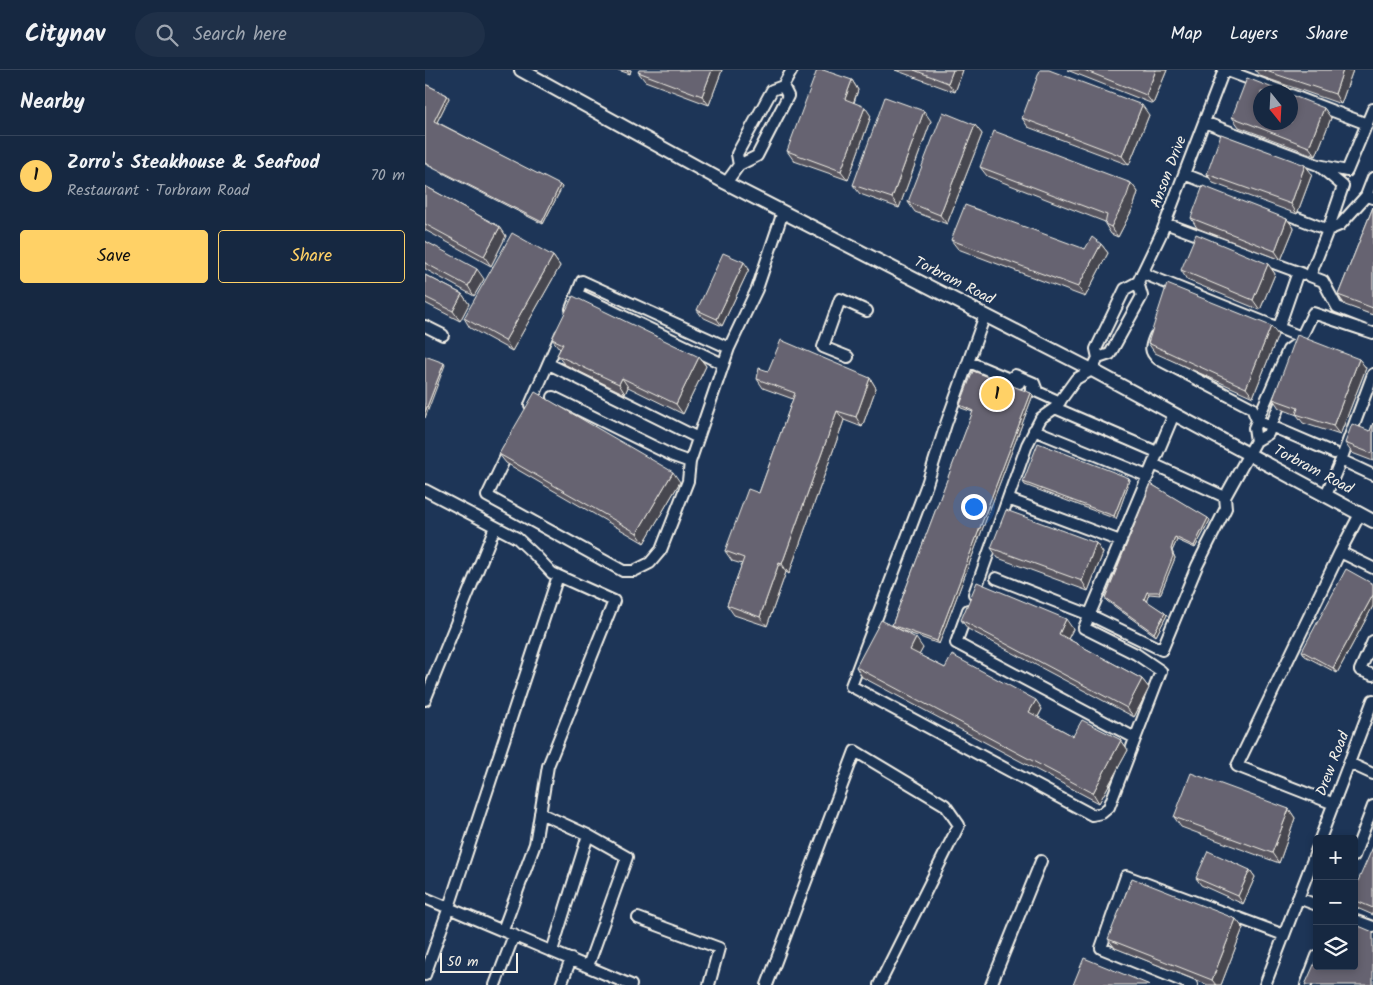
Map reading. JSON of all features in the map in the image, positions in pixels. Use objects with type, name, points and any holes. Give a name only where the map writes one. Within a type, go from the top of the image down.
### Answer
[{"type":"main road","name":"Torbram Road","points":[[521,70],[727,183],[1091,370],[1373,521]]},
{"type":"street","points":[[739,165],[737,154],[772,90],[783,86],[792,70]]},
{"type":"street","points":[[1224,70],[1265,85]]},
{"type":"street","name":"Anson Drive","points":[[1091,370],[1098,358],[1097,349],[1125,289],[1140,278],[1165,223],[1224,70]]},
{"type":"street","points":[[727,183],[739,165],[757,156],[787,96],[783,86]]},
{"type":"street","points":[[1298,98],[1367,124]]},
{"type":"street","points":[[1204,122],[1318,165],[1347,171],[1373,109]]},
{"type":"street","points":[[1310,276],[1343,186],[1318,165]]},
{"type":"street","points":[[1184,174],[1327,230],[1340,225],[1369,197],[1373,178]]},
{"type":"street","points":[[513,442],[487,496],[623,571],[633,570],[650,563],[661,550],[688,480],[690,462],[723,364],[757,289],[783,212]]},
{"type":"street","points":[[1165,223],[1323,281],[1337,307],[1373,321]]},
{"type":"street","points":[[1279,328],[1298,272]]},
{"type":"street","points":[[1140,278],[1279,328],[1300,340]]},
{"type":"street","name":"Anson Drive","points":[[1098,358],[1110,354],[1142,296],[1140,278]]},
{"type":"street","points":[[525,415],[549,364],[582,281],[729,348]]},
{"type":"street","points":[[577,294],[723,364]]},
{"type":"street","points":[[848,357],[823,347],[840,299],[867,311]]},
{"type":"street","points":[[1256,441],[1254,428],[1288,350],[1300,340],[1313,313],[1373,333]]},
{"type":"street","points":[[985,315],[946,424],[927,484],[851,686],[1092,815],[1102,813],[1109,807],[1161,670],[1136,654],[1084,628],[1174,414]]},
{"type":"street","points":[[425,326],[443,335]]},
{"type":"street","points":[[1157,329],[1151,347],[1157,359],[1252,408],[1257,420],[1337,456],[1373,475]]},
{"type":"street","points":[[1297,358],[1300,350],[1300,340]]},
{"type":"street","points":[[969,362],[1028,387],[1058,405],[1157,452]]},
{"type":"street","points":[[549,364],[699,438]]},
{"type":"street","points":[[1091,370],[1076,380],[1058,405],[1041,418],[1034,430],[1007,499],[956,643],[1135,738]]},
{"type":"street","points":[[1326,495],[1337,456],[1373,374]]},
{"type":"street","points":[[1009,379],[1015,375],[1034,383],[1028,387]]},
{"type":"street","points":[[996,578],[1090,615],[1162,650],[1197,566],[1226,508],[1225,497],[1256,441],[1269,434],[1287,384]]},
{"type":"street","points":[[553,397],[673,456],[690,462]]},
{"type":"street","points":[[1034,430],[1147,476]]},
{"type":"street","points":[[1153,464],[1225,497]]},
{"type":"street","points":[[425,490],[517,538],[551,573],[614,601],[548,766],[535,844],[503,930]]},
{"type":"street","points":[[1007,499],[1120,541]]},
{"type":"street","points":[[1333,804],[1237,766],[1360,514]]},
{"type":"street","points":[[425,700],[495,527]]},
{"type":"street","points":[[1341,552],[1373,568]]},
{"type":"street","points":[[425,974],[449,907],[558,576]]},
{"type":"street","points":[[1373,641],[1360,670],[1373,675]]},
{"type":"street","name":"Drew Road","points":[[1322,835],[1373,700]]},
{"type":"street","points":[[767,985],[855,751],[945,805],[959,824],[879,985]]},
{"type":"street","points":[[1349,762],[1373,774]]},
{"type":"street","points":[[1358,845],[1373,806]]},
{"type":"street","points":[[540,813],[588,835],[627,857],[588,966]]},
{"type":"street","points":[[552,951],[588,835]]},
{"type":"street","points":[[1265,985],[1313,859]]},
{"type":"street","points":[[991,985],[1041,861]]},
{"type":"street","points":[[1192,985],[1101,948],[1126,876],[1284,935]]},
{"type":"street","points":[[425,898],[631,985]]},
{"type":"street","points":[[1298,898],[1313,904]]},
{"type":"street","points":[[637,918],[719,948],[709,985]]},
{"type":"street","points":[[1358,921],[1373,927]]},
{"type":"street","points":[[495,985],[514,935]]},
{"type":"street","points":[[561,985],[571,959]]},
{"type":"street","points":[[1306,985],[1313,967]]},
{"type":"building","points":[[639,70],[712,70],[702,96],[638,72]]},
{"type":"building","points":[[817,70],[823,70],[852,80],[845,99],[865,107],[841,171],[787,151]]},
{"type":"building","points":[[914,70],[953,70],[948,83]]},
{"type":"building","points":[[1040,70],[1049,70],[1142,105],[1122,156],[1022,118]]},
{"type":"building","points":[[1084,70],[1156,70],[1146,95]]},
{"type":"building","points":[[1263,70],[1343,70],[1335,94]]},
{"type":"building","points":[[1247,78],[1265,85],[1253,85],[1253,125],[1232,117]]},
{"type":"building","points":[[425,84],[447,95],[434,121],[560,185],[542,222],[425,163]]},
{"type":"building","points":[[885,97],[924,111],[892,198],[853,185]]},
{"type":"building","points":[[1298,98],[1324,108],[1309,147],[1265,130],[1298,130]]},
{"type":"building","points":[[943,112],[975,125],[940,215],[908,202]]},
{"type":"building","points":[[994,131],[1131,183],[1126,198],[1111,227],[1105,224],[1107,215],[980,167]]},
{"type":"building","points":[[1221,134],[1305,165],[1291,204],[1207,174]]},
{"type":"building","points":[[425,186],[500,227],[484,256],[425,224]]},
{"type":"building","points":[[1203,186],[1287,219],[1275,251],[1191,218]]},
{"type":"building","points":[[965,205],[1085,249],[1092,237],[1101,244],[1078,287],[951,240]]},
{"type":"building","points":[[1373,207],[1373,308],[1338,295]]},
{"type":"building","points":[[512,233],[553,256],[505,341],[464,318]]},
{"type":"building","points":[[1196,234],[1268,264],[1253,300],[1181,270]]},
{"type":"building","points":[[425,241],[477,269],[468,286],[425,263]]},
{"type":"building","points":[[723,253],[744,262],[717,319],[697,310]]},
{"type":"building","points":[[425,275],[462,294],[453,311],[425,297]]},
{"type":"building","points":[[1167,284],[1271,326],[1246,388],[1148,343]]},
{"type":"building","points":[[573,296],[699,357],[676,404],[622,378],[619,384],[557,355],[563,344],[552,339]]},
{"type":"building","points":[[1297,335],[1359,359],[1333,426],[1296,414],[1298,408],[1273,399]]},
{"type":"building","points":[[781,340],[870,378],[856,417],[837,411],[782,564],[779,563],[760,617],[727,605],[744,558],[725,551],[748,489],[759,493],[795,393],[757,379],[759,368],[768,371]]},
{"type":"building","points":[[425,356],[444,363],[425,412]]},
{"type":"building","points":[[973,371],[1031,393],[937,641],[892,625],[973,411],[960,405]]},
{"type":"building","points":[[535,392],[673,472],[637,533],[499,454]]},
{"type":"building","points":[[1373,423],[1373,454],[1345,443],[1352,424],[1370,431]]},
{"type":"building","points":[[1038,443],[1129,478],[1114,516],[1023,482]]},
{"type":"building","points":[[1151,484],[1208,518],[1194,546],[1175,537],[1171,549],[1173,556],[1159,592],[1147,592],[1144,599],[1165,613],[1154,633],[1105,598]]},
{"type":"building","points":[[1006,510],[1096,543],[1082,581],[991,548]]},
{"type":"building","points":[[1346,569],[1373,584],[1373,595],[1333,668],[1302,651]]},
{"type":"building","points":[[977,582],[1066,619],[1059,634],[1142,679],[1127,708],[961,620]]},
{"type":"building","points":[[881,620],[916,638],[910,650],[945,668],[952,655],[1036,700],[1029,712],[1073,736],[1082,720],[1121,740],[1093,793],[856,667]]},
{"type":"building","points":[[1191,773],[1289,809],[1272,853],[1174,817]]},
{"type":"building","points":[[1373,847],[1373,908],[1358,902],[1358,881]]},
{"type":"building","points":[[1208,851],[1250,870],[1238,896],[1196,878]]},
{"type":"building","points":[[1132,878],[1236,919],[1212,980],[1108,939]]},
{"type":"building","points":[[1358,926],[1373,932],[1373,985],[1305,985],[1313,967],[1313,970],[1358,970]]},
{"type":"building","points":[[1084,958],[1150,985],[1073,985]]},
{"type":"place","name":"Zorro's Steakhouse & Seafood","points":[[997,394]]}]
